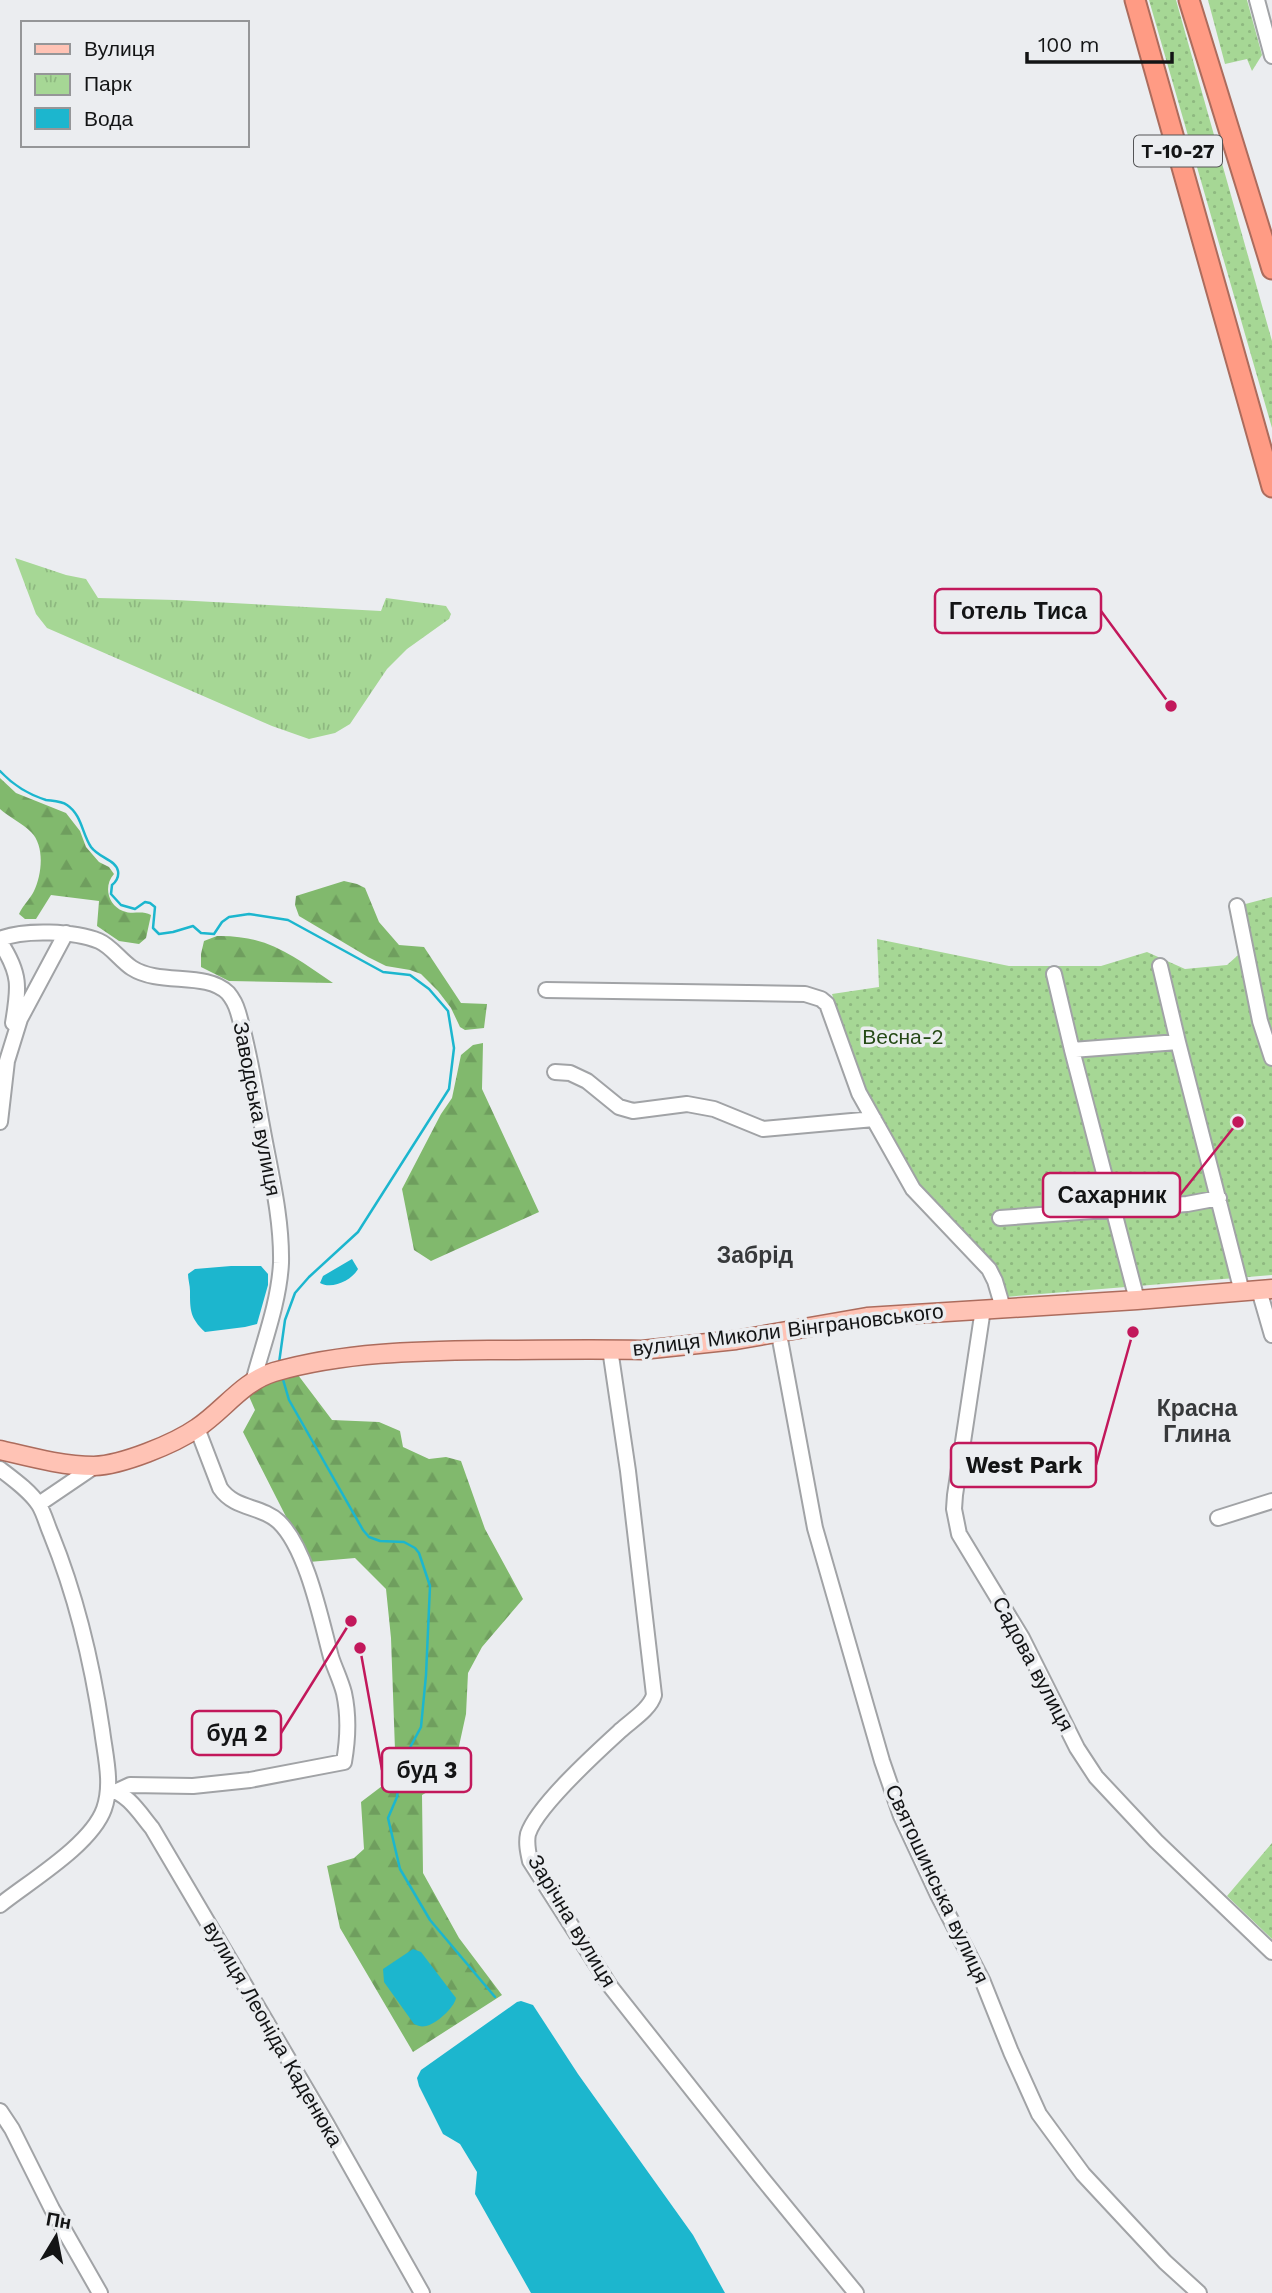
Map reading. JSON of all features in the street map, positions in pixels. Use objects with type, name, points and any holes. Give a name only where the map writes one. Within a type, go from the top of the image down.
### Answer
[{"type":"highway","name":"Т-10-27","points":[[1135,0],[1272,487]]},
{"type":"highway","name":"Т-10-27","points":[[1189,0],[1272,269]]},
{"type":"main road","name":"вулиця Миколи Вінграновського","points":[[0,1450],[64,1463],[95,1466],[109,1464],[174,1441],[197,1428],[253,1382],[273,1372],[396,1351],[676,1348],[779,1334],[867,1317],[1258,1290]]},
{"type":"street","points":[[1257,0],[1272,55]]},
{"type":"street","points":[[1237,906],[1260,1021],[1272,1058]]},
{"type":"street","points":[[7,1061],[20,1019],[66,933]]},
{"type":"street","name":"Заводська вулиця","points":[[0,939],[9,935],[66,933],[101,942],[142,974],[215,985],[226,992],[234,1002],[250,1062],[280,1231],[279,1277],[253,1382]]},
{"type":"street","points":[[0,939],[16,970],[18,985],[0,1122]]},
{"type":"street","points":[[1160,966],[1219,1198],[1258,1290],[1272,1335]]},
{"type":"street","points":[[1054,974],[1137,1300]]},
{"type":"street","points":[[546,990],[805,994],[821,999],[827,1004],[859,1093],[913,1189],[989,1269],[1003,1308]]},
{"type":"street","points":[[1072,1050],[1178,1042]]},
{"type":"street","points":[[555,1072],[570,1073],[587,1081],[619,1107],[633,1111],[687,1104],[713,1109],[763,1129],[874,1119]]},
{"type":"street","points":[[1000,1218],[1187,1205],[1219,1198]]},
{"type":"street","name":"Садова вулиця","points":[[982,1309],[954,1509],[959,1534],[1022,1638],[1077,1748],[1096,1777],[1156,1841],[1272,1952]]},
{"type":"street","name":"Святошинська вулиця","points":[[779,1334],[815,1528],[882,1761],[901,1816],[983,1982],[1040,2114],[1083,2174],[1165,2262],[1199,2293]]},
{"type":"street","name":"Зарічна вулиця","points":[[610,1349],[628,1471],[654,1695],[647,1707],[600,1748],[536,1818],[527,1844],[530,1861],[610,1986],[856,2293]]},
{"type":"street","points":[[112,1790],[130,1785],[193,1786],[250,1780],[344,1762],[348,1741],[344,1690],[335,1668],[315,1593],[303,1563],[286,1530],[278,1521],[269,1514],[242,1506],[226,1497],[197,1428]]},
{"type":"street","points":[[39,1504],[95,1466]]},
{"type":"street","points":[[0,1469],[39,1504],[67,1573],[94,1681],[112,1790],[94,1828],[74,1848],[0,1905]]},
{"type":"street","points":[[1218,1518],[1272,1501]]},
{"type":"street","name":"вулиця Леоніда Каденюка","points":[[112,1790],[135,1807],[152,1828],[326,2123],[422,2293]]},
{"type":"street","points":[[0,2111],[100,2293]]},
{"type":"green space","points":[[1149,0],[1176,0],[1272,341],[1272,428]]},
{"type":"green space","points":[[1208,0],[1247,0],[1262,55],[1252,71],[1247,59],[1225,64]]},
{"type":"green space","points":[[15,558],[86,579],[98,598],[381,611],[386,598],[446,606],[451,614],[449,619],[407,649],[387,669],[350,724],[335,733],[309,739],[272,726],[47,628],[36,614]]},
{"type":"green space","points":[[0,778],[16,793],[66,813],[80,831],[86,847],[114,874],[108,889],[114,904],[126,912],[151,915],[146,938],[139,944],[119,941],[97,926],[99,901],[51,895],[36,919],[25,919],[19,914],[37,884],[40,852],[31,832],[0,809]]},
{"type":"green space","points":[[344,881],[365,888],[379,922],[399,945],[424,947],[461,1003],[487,1004],[484,1028],[465,1030],[460,1027],[451,1008],[421,974],[386,966],[299,916],[295,905],[296,896]]},
{"type":"green space","name":"Весна-2","points":[[1272,897],[1272,1275],[1005,1297],[923,1189],[886,1132],[856,1070],[832,994],[879,987],[877,939],[1009,966],[1101,966],[1147,952],[1185,969],[1227,965],[1246,948],[1234,907]]},
{"type":"green space","points":[[217,936],[266,943],[292,956],[333,983],[229,981],[201,967],[204,941]]},
{"type":"green space","points":[[483,1043],[482,1089],[539,1212],[431,1261],[414,1250],[402,1189],[452,1098],[461,1055],[473,1045]]},
{"type":"green space","points":[[298,1375],[332,1420],[379,1422],[400,1431],[403,1447],[429,1459],[446,1457],[461,1461],[485,1529],[523,1599],[482,1647],[468,1673],[466,1714],[452,1778],[422,1795],[423,1873],[459,1938],[502,1995],[413,2052],[340,1928],[327,1866],[354,1858],[364,1849],[361,1802],[390,1780],[395,1750],[391,1638],[386,1589],[355,1558],[309,1562],[243,1432],[255,1410],[248,1394],[272,1382]]},
{"type":"green space","points":[[1272,1843],[1272,1939],[1227,1896]]},
{"type":"water","points":[[352,1259],[358,1269],[351,1277],[336,1285],[320,1283],[323,1276]]},
{"type":"water","points":[[261,1266],[268,1274],[268,1285],[257,1324],[205,1332],[192,1313],[188,1274],[195,1269]]},
{"type":"water","points":[[413,1949],[421,1952],[456,1998],[444,2015],[430,2025],[414,2024],[384,1982],[383,1969]]},
{"type":"water","points":[[521,2001],[533,2005],[578,2074],[693,2235],[725,2293],[531,2293],[475,2194],[477,2172],[460,2144],[443,2134],[417,2078],[421,2070]]},
{"type":"waterway","points":[[0,771],[27,792],[72,809],[91,847],[117,867],[118,877],[112,885],[111,894],[121,905],[135,909],[145,902],[155,907],[153,928],[159,934],[193,926],[201,933],[214,934],[229,917],[249,914],[288,920],[383,972],[410,975],[429,989],[448,1011],[454,1048],[449,1089],[358,1232],[295,1293],[285,1320],[279,1363]]},
{"type":"waterway","points":[[282,1376],[289,1400],[363,1530],[369,1537],[380,1541],[404,1542],[419,1553],[430,1586],[421,1727],[406,1755],[397,1797],[388,1818],[400,1869],[430,1920],[495,1997]]},
{"type":"place","name":"Готель Тиса","points":[[1171,706]]},
{"type":"place","name":"Сахарник","points":[[1238,1122]]},
{"type":"place","name":"West Park","points":[[1133,1332]]},
{"type":"place","name":"буд 2","points":[[351,1621]]},
{"type":"place","name":"буд 3","points":[[360,1648]]},
{"type":"district","name":"Забрід","points":[[755,1255]]},
{"type":"district","name":"Красна Глина","points":[[1197,1421]]}]
